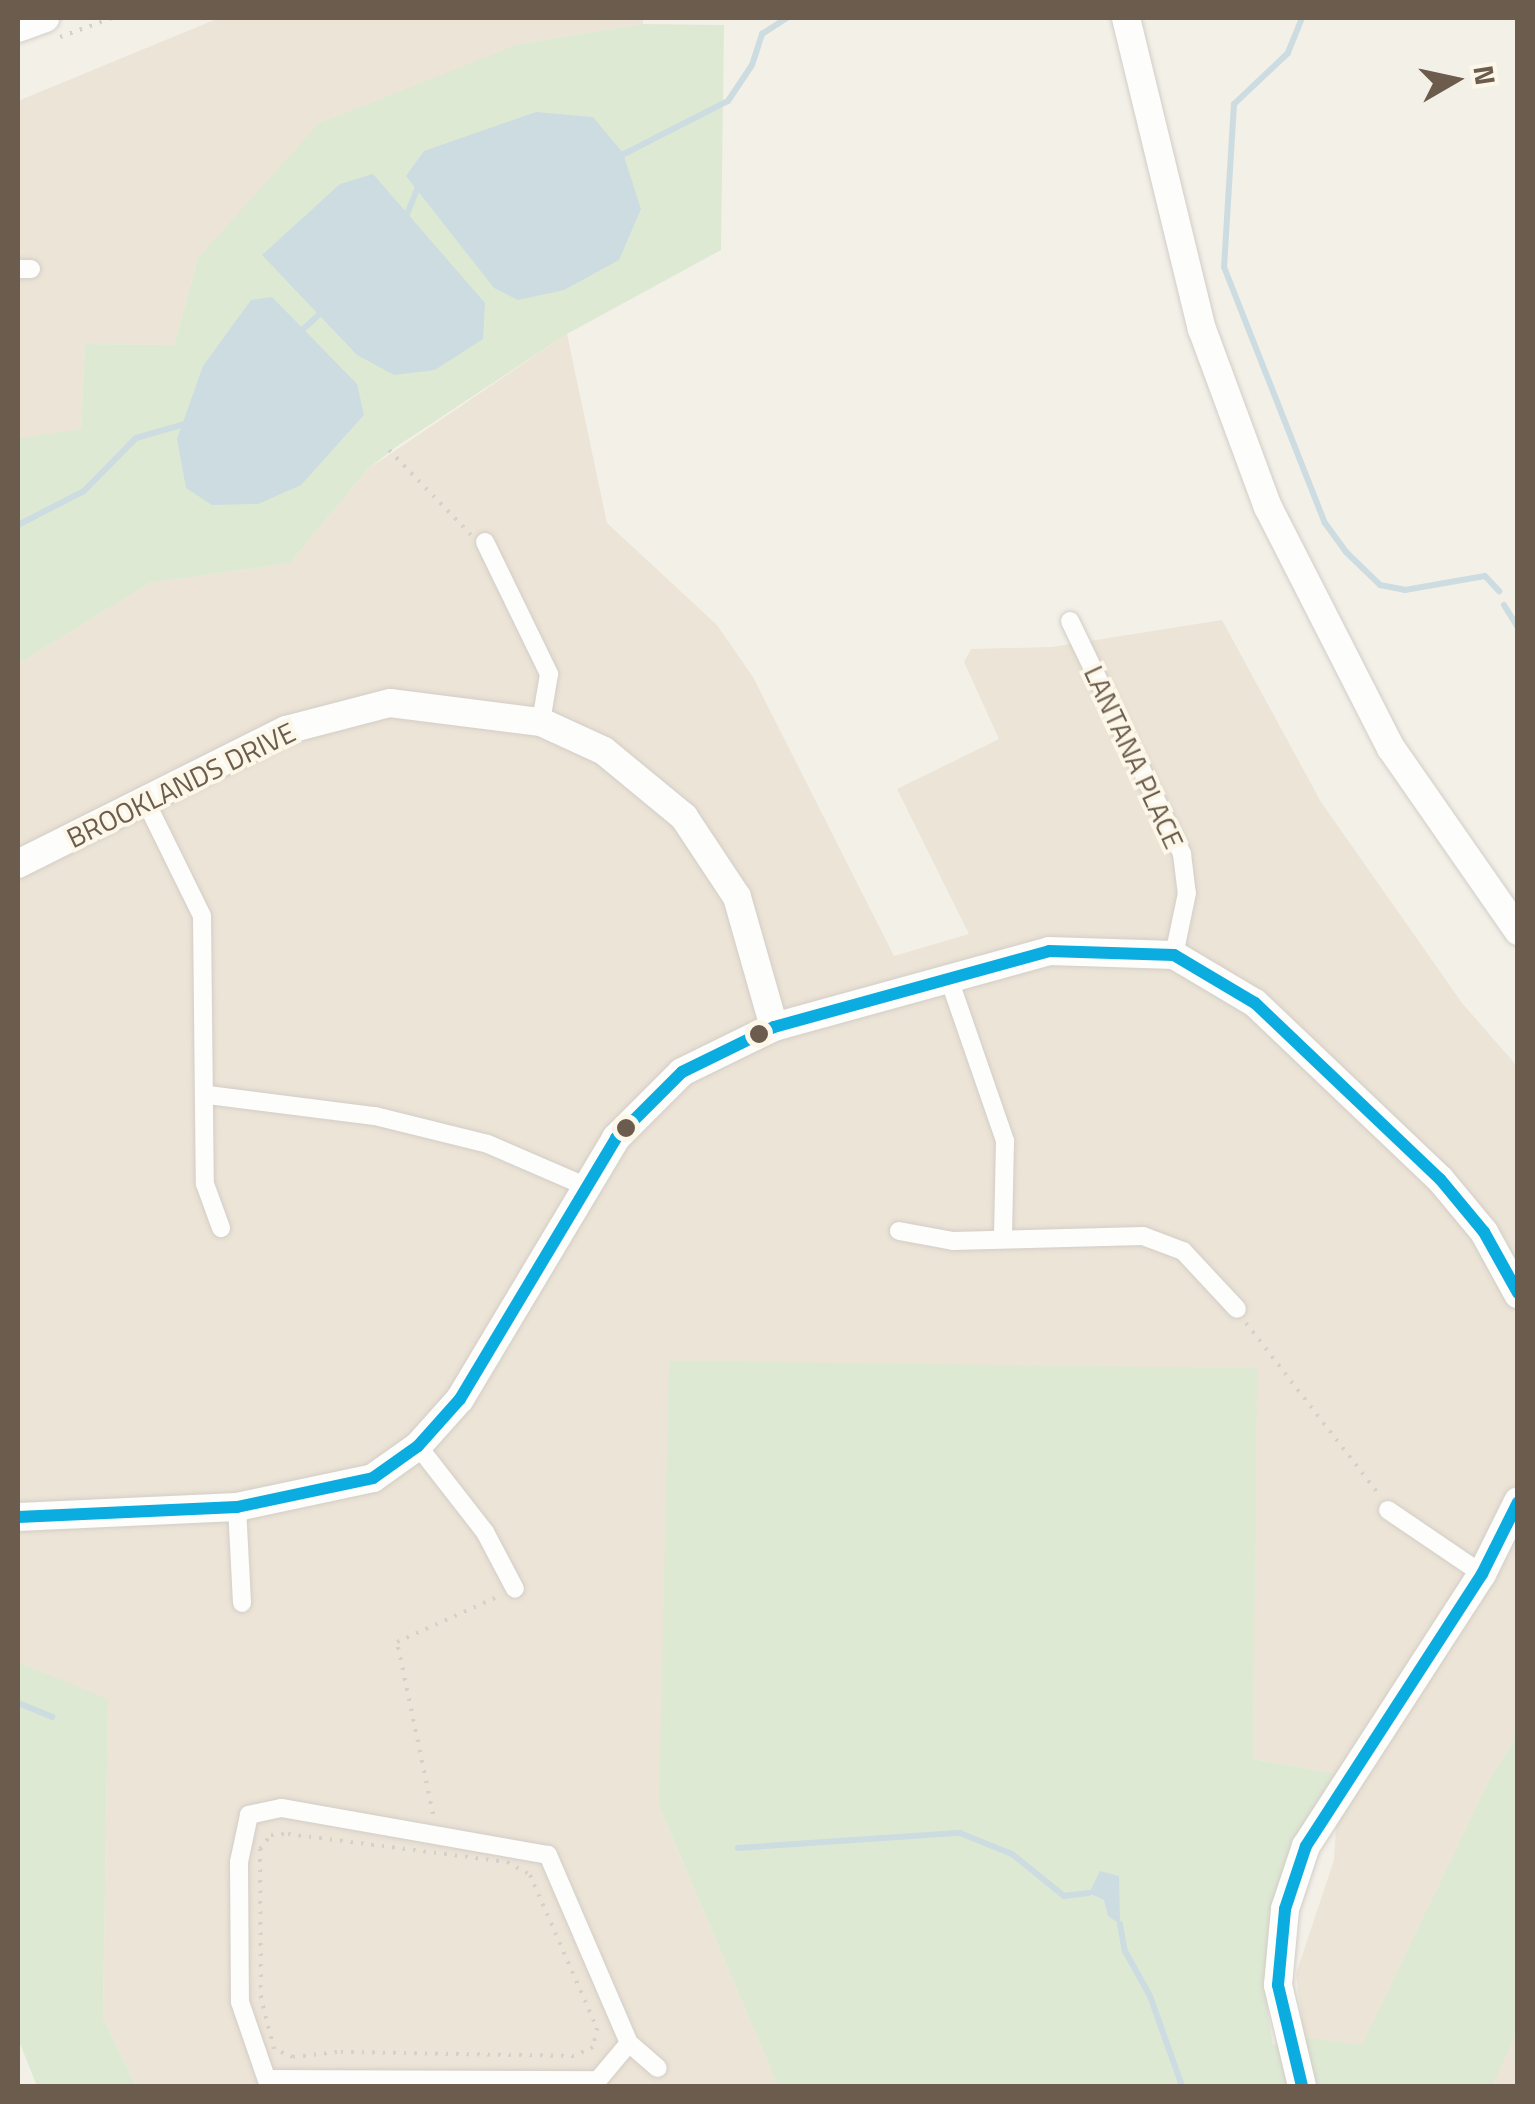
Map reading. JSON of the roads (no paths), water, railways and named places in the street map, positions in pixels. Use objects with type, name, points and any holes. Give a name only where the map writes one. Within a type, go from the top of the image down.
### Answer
[{"type":"street","points":[[1126,18],[1202,329],[1268,507],[1391,748],[1518,931]]},
{"type":"street","points":[[18,28],[47,29]]},
{"type":"street","points":[[485,542],[549,674],[541,722]]},
{"type":"street","name":"LANTANA PLACE","points":[[1070,621],[1182,854],[1187,893],[1174,955]]},
{"type":"street","name":"BROOKLANDS DRIVE","points":[[18,864],[286,730],[390,703],[541,722],[604,750],[684,817],[737,896],[774,1027]]},
{"type":"street","points":[[146,800],[202,916],[208,1095],[205,1184],[220,1228]]},
{"type":"street","points":[[18,1517],[237,1507],[373,1478],[418,1446],[460,1399],[616,1138],[682,1072],[774,1027],[1049,951],[1174,955],[1255,1003],[1440,1179],[1484,1232],[1518,1294]]},
{"type":"street","points":[[948,976],[1005,1140],[1003,1239]]},
{"type":"street","points":[[208,1095],[375,1116],[488,1144],[585,1186]]},
{"type":"street","points":[[899,1232],[953,1241],[1143,1236],[1183,1251],[1237,1309]]},
{"type":"street","points":[[418,1446],[484,1532],[515,1589]]},
{"type":"street","points":[[1302,2086],[1278,1984],[1285,1909],[1306,1846],[1482,1574],[1518,1502]]},
{"type":"street","points":[[237,1507],[242,1603]]},
{"type":"street","points":[[1388,1510],[1482,1574]]},
{"type":"street","points":[[629,2043],[598,2080],[268,2083],[240,2002],[239,1862],[250,1815],[281,1808],[548,1854],[629,2043],[658,2068]]},
{"type":"waterway","points":[[618,157],[728,101],[752,65],[762,34],[787,18]]},
{"type":"waterway","points":[[1302,18],[1288,53],[1234,104],[1224,267],[1325,523],[1346,552],[1380,585],[1405,590],[1485,576],[1499,591]]},
{"type":"waterway","points":[[405,219],[419,184]]},
{"type":"waterway","points":[[297,335],[325,309]]},
{"type":"waterway","points":[[18,525],[84,491],[136,438],[188,423]]},
{"type":"waterway","points":[[1504,605],[1518,627]]},
{"type":"waterway","points":[[18,1703],[52,1717]]},
{"type":"waterway","points":[[738,1848],[960,1833],[1012,1854],[1064,1896],[1089,1893]]},
{"type":"waterway","points":[[1120,1924],[1125,1951],[1150,1996],[1182,2086]]}]
